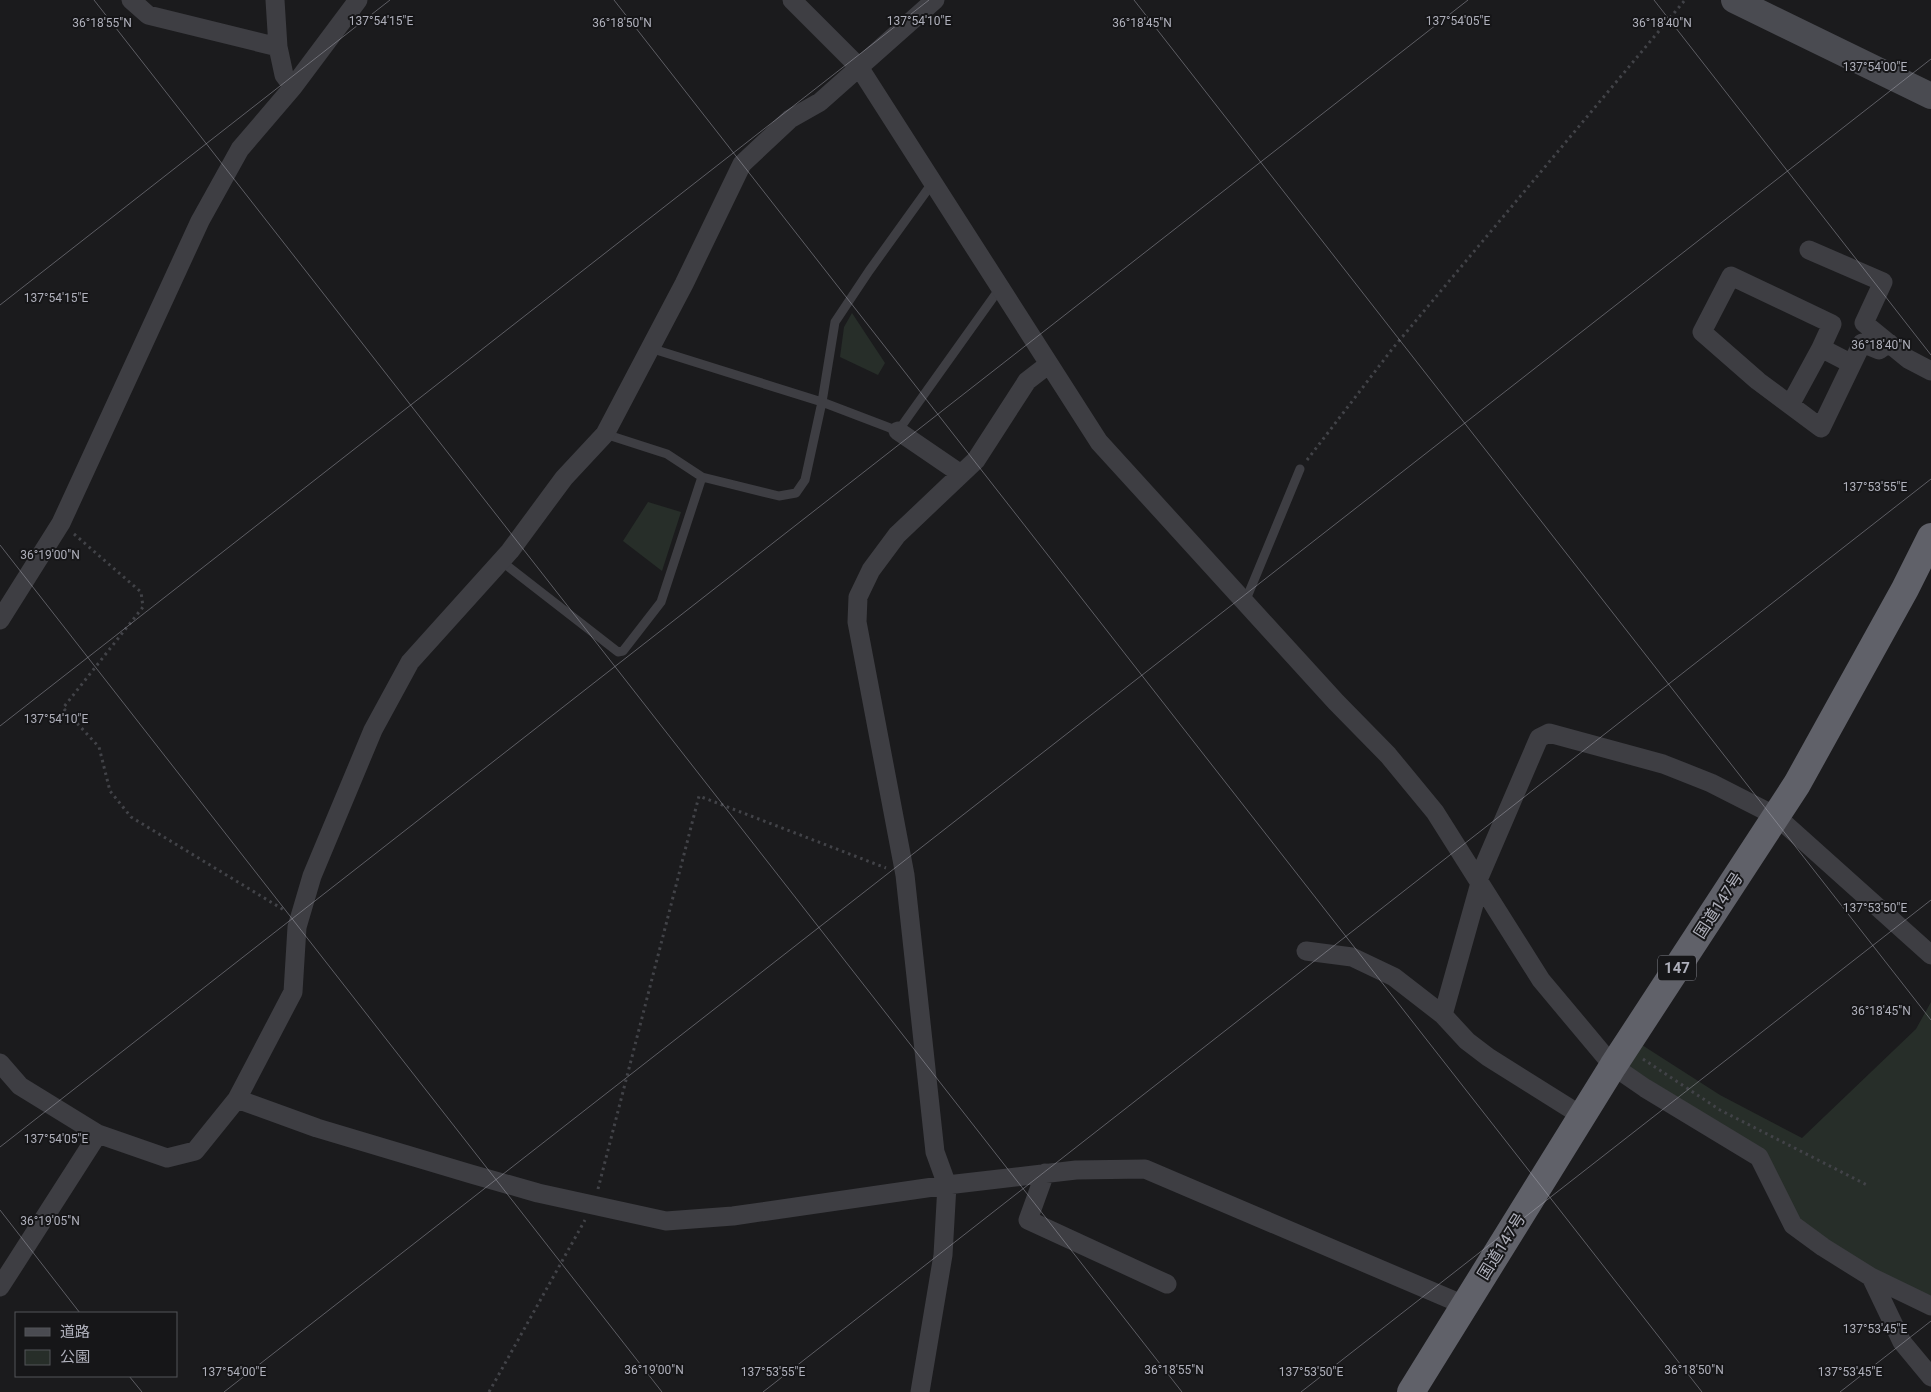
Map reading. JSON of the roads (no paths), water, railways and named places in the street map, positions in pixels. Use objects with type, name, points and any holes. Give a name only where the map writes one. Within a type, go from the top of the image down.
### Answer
[{"type":"highway","name":"国道147号","points":[[1411,1392],[1613,1066],[1797,784],[1905,589],[1931,536]]},
{"type":"main road","points":[[1734,0],[1931,96]]},
{"type":"street","points":[[131,0],[148,15],[278,47]]},
{"type":"street","points":[[275,0],[278,47],[284,75],[293,87]]},
{"type":"street","points":[[0,620],[61,523],[200,221],[240,149],[293,87],[358,0]]},
{"type":"street","points":[[792,0],[859,67],[1098,442],[1336,702],[1388,755],[1436,812],[1541,980],[1613,1066],[1645,1088],[1759,1157],[1793,1224],[1823,1247],[1871,1277],[1931,1306]]},
{"type":"street","points":[[0,1063],[20,1086],[98,1134],[167,1158],[196,1151],[237,1099],[293,992],[297,927],[312,876],[373,730],[410,662],[501,561],[564,478],[605,434],[688,275],[742,164],[790,119],[820,102],[935,0]]},
{"type":"street","points":[[1809,250],[1884,282],[1864,323],[1908,359],[1931,371]]},
{"type":"street","points":[[1790,404],[1832,324],[1731,276],[1702,332],[1758,381],[1821,428],[1862,343],[1879,350],[1889,343]]},
{"type":"street","points":[[1820,348],[1852,364]]},
{"type":"street","points":[[920,1392],[943,1255],[946,1185],[935,1152],[905,875],[857,622],[858,597],[871,570],[897,536],[976,460],[1027,381],[1049,364]]},
{"type":"street","points":[[898,431],[961,474]]},
{"type":"street","points":[[1443,1015],[1479,881],[1539,738],[1549,733],[1663,764],[1712,783],[1776,816],[1931,955]]},
{"type":"street","points":[[1306,951],[1352,957],[1394,977],[1443,1015],[1467,1041],[1488,1057],[1582,1116]]},
{"type":"street","points":[[237,1099],[317,1128],[453,1169],[538,1193],[666,1221],[733,1216],[946,1185],[1045,1173],[1076,1170],[1145,1170],[1464,1305]]},
{"type":"street","points":[[0,1286],[98,1134]]},
{"type":"street","points":[[1045,1173],[1028,1220],[1168,1284]]},
{"type":"street","points":[[1871,1277],[1902,1342],[1931,1377]]},
{"type":"lane","points":[[605,434],[667,454],[702,477],[779,496],[796,493],[805,480],[822,402],[835,322],[869,270],[934,182]]},
{"type":"lane","points":[[650,348],[822,402],[898,431],[1000,288]]},
{"type":"lane","points":[[1245,603],[1300,468]]},
{"type":"lane","points":[[501,561],[618,652],[623,651],[661,602],[702,477]]}]
